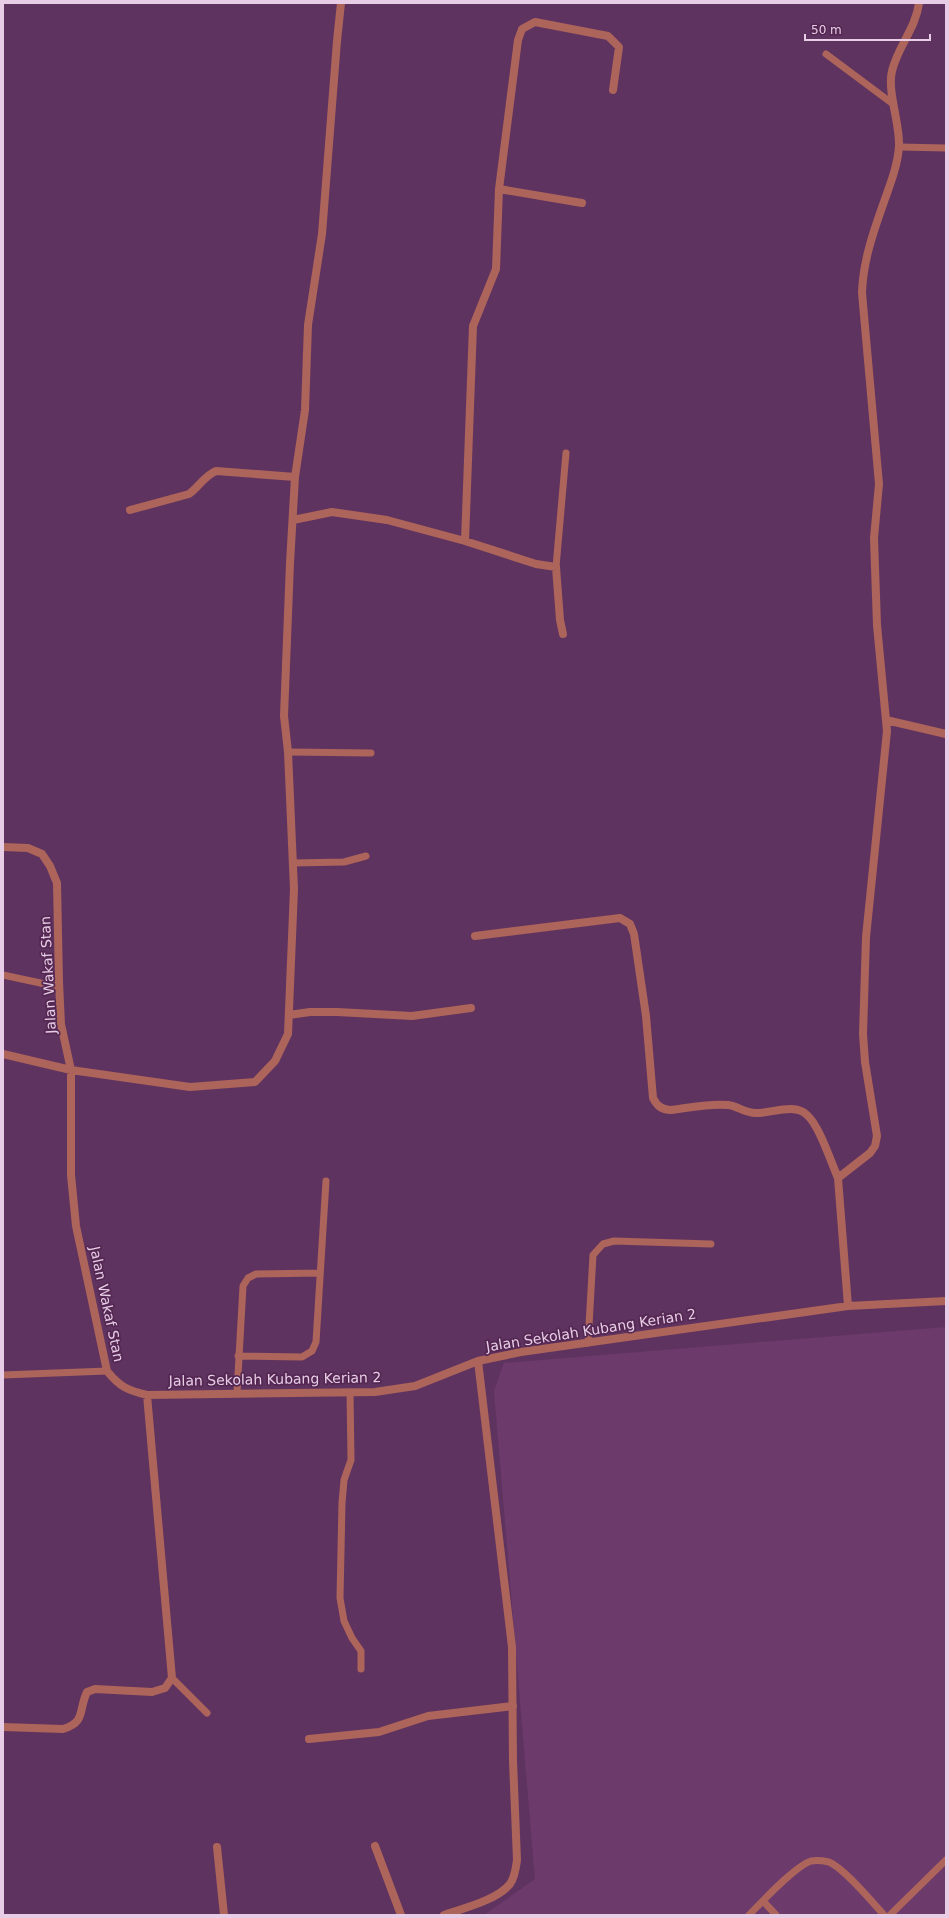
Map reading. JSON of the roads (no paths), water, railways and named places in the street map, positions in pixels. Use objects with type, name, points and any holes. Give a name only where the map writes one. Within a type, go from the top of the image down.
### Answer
[{"type":"street","points":[[3,1054],[71,1070],[190,1087],[255,1082],[275,1061],[288,1034],[294,889],[288,752],[284,716],[295,477],[305,410],[308,325],[322,234],[337,41],[342,3]]},
{"type":"street","points":[[838,1178],[870,1153],[875,1146],[877,1136],[865,1062],[863,1034],[866,937],[887,732],[877,625],[874,538],[879,484],[862,293],[863,271],[893,174],[899,147],[893,104],[892,70],[899,51],[914,25],[919,3]]},
{"type":"street","points":[[465,541],[474,326],[496,269],[499,189],[518,40],[522,29],[535,22],[608,36],[618,47],[613,90]]},
{"type":"street","points":[[499,189],[582,203]]},
{"type":"street","points":[[130,510],[189,494],[196,489],[207,475],[216,471],[295,477]]},
{"type":"street","points":[[293,520],[332,512],[387,520],[465,541],[536,564],[556,567],[560,620],[563,634]]},
{"type":"street","points":[[886,720],[946,734]]},
{"type":"street","name":"Jalan Wakaf Stan","points":[[3,847],[28,848],[42,854],[53,871],[57,883],[61,1024],[71,1070],[71,1175],[76,1226],[107,1371],[116,1382],[127,1390],[147,1395]]},
{"type":"street","points":[[475,936],[620,918],[630,924],[634,934],[646,1016],[653,1098],[657,1106],[662,1109],[670,1110],[721,1105],[730,1106],[749,1113],[791,1109],[807,1114],[815,1124],[838,1178],[848,1306]]},
{"type":"street","points":[[289,1015],[310,1012],[337,1012],[412,1016],[471,1008]]},
{"type":"street","name":"Jalan Sekolah Kubang Kerian 2","points":[[147,1395],[375,1392],[415,1386],[478,1361],[521,1352],[848,1306],[946,1301]]},
{"type":"street","points":[[444,1915],[497,1895],[510,1883],[516,1871],[517,1860],[512,1647],[478,1361]]},
{"type":"street","points":[[3,1727],[63,1729],[72,1726],[79,1721],[83,1700],[87,1692],[95,1689],[152,1692],[165,1688],[172,1678],[147,1395]]},
{"type":"street","points":[[309,1739],[379,1732],[428,1716],[513,1706]]},
{"type":"street","points":[[375,1846],[401,1915]]},
{"type":"street","points":[[217,1847],[224,1915]]},
{"type":"lane","points":[[826,54],[893,104]]},
{"type":"lane","points":[[899,147],[946,148]]},
{"type":"lane","points":[[556,567],[566,453]]},
{"type":"lane","points":[[288,752],[371,753]]},
{"type":"lane","points":[[293,863],[344,862],[366,856]]},
{"type":"lane","points":[[3,975],[59,986]]},
{"type":"lane","points":[[238,1356],[302,1357],[312,1351],[316,1342],[326,1181]]},
{"type":"lane","points":[[588,1342],[593,1255],[603,1244],[614,1241],[711,1244]]},
{"type":"lane","points":[[237,1393],[243,1286],[248,1278],[256,1274],[320,1273]]},
{"type":"lane","points":[[3,1375],[107,1371]]},
{"type":"lane","points":[[350,1393],[351,1460],[344,1480],[342,1503],[340,1598],[344,1621],[352,1638],[361,1651],[361,1669]]},
{"type":"lane","points":[[172,1678],[207,1713]]},
{"type":"lane","points":[[890,1915],[946,1860]]},
{"type":"lane","points":[[749,1915],[801,1867],[812,1861],[830,1863],[840,1869],[884,1915]]},
{"type":"lane","points":[[763,1901],[776,1915]]}]
